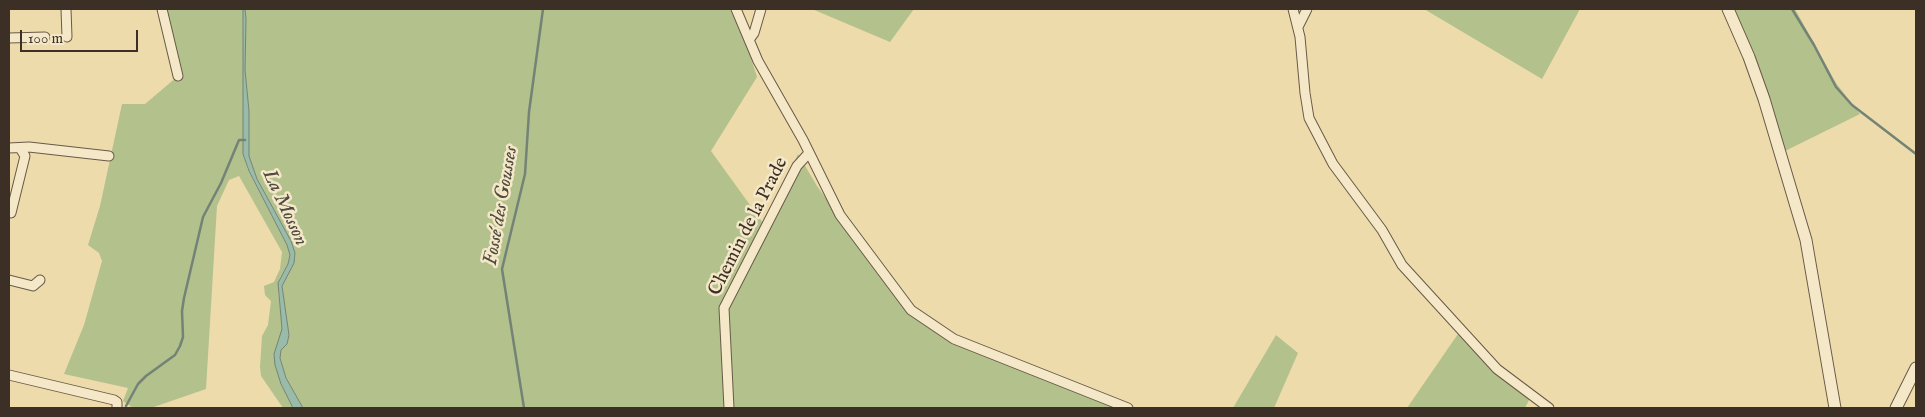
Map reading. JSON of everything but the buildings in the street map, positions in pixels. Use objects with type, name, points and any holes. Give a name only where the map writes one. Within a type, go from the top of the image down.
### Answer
[{"type":"street","points":[[66,9],[67,37]]},
{"type":"street","points":[[162,9],[178,76]]},
{"type":"street","points":[[736,9],[758,61],[803,140],[808,154],[840,215],[911,310],[954,339],[1128,408]]},
{"type":"street","points":[[749,40],[754,33],[762,9]]},
{"type":"street","points":[[1293,9],[1298,27],[1310,118],[1333,164],[1382,230],[1402,265],[1497,369],[1549,408]]},
{"type":"street","points":[[1298,27],[1307,9]]},
{"type":"street","points":[[1728,9],[1749,57],[1764,99],[1806,240],[1836,408]]},
{"type":"street","points":[[9,38],[46,37]]},
{"type":"street","points":[[9,148],[29,147],[109,156]]},
{"type":"street","points":[[11,213],[24,156],[20,148]]},
{"type":"street","name":"Chemin de la Prade","points":[[729,408],[724,308],[797,166],[808,154]]},
{"type":"street","points":[[9,280],[33,286],[40,280]]},
{"type":"street","points":[[1896,408],[1916,368]]},
{"type":"street","points":[[9,375],[114,400],[117,402],[117,408]]},
{"type":"green space","points":[[165,9],[243,9],[243,154],[248,170],[287,245],[290,255],[278,287],[282,329],[275,365],[281,384],[293,408],[283,408],[261,376],[260,367],[262,336],[268,325],[271,301],[265,295],[264,286],[274,282],[280,269],[282,252],[239,176],[229,180],[217,206],[206,389],[151,408],[133,408],[123,401],[128,388],[64,374],[84,325],[102,261],[99,253],[88,245],[100,206],[122,104],[145,104],[178,76]]},
{"type":"green space","points":[[245,9],[730,9],[748,49],[757,77],[711,151],[763,223],[721,308],[726,408],[303,408],[286,378],[280,357],[281,350],[287,344],[289,335],[282,286],[295,253],[291,241],[257,179],[249,156],[249,111],[245,70]]},
{"type":"green space","points":[[812,9],[914,9],[890,42]]},
{"type":"green space","points":[[1424,9],[1580,9],[1542,79]]},
{"type":"green space","points":[[1734,9],[1795,9],[1836,83],[1860,114],[1785,151],[1744,31]]},
{"type":"green space","points":[[798,154],[817,186],[908,312],[930,329],[953,342],[1115,408],[731,408],[726,310]]},
{"type":"green space","points":[[1460,331],[1530,398],[1525,408],[1407,408]]},
{"type":"green space","points":[[1276,335],[1298,353],[1274,408],[1233,408]]},
{"type":"shaded area","points":[[243,9],[245,9],[246,19],[245,70],[249,111],[249,156],[257,179],[291,241],[295,253],[294,263],[282,286],[289,335],[287,344],[281,350],[280,358],[286,378],[303,408],[293,408],[281,384],[275,365],[274,354],[282,329],[278,283],[288,264],[290,255],[287,245],[249,171],[243,154]]},
{"type":"waterway","name":"Fossé des Gousses","points":[[524,408],[502,269],[525,174],[529,112],[543,9]]},
{"type":"waterway","points":[[1792,9],[1836,87],[1852,105],[1916,154]]},
{"type":"waterway","points":[[126,406],[138,384],[175,355],[180,346],[183,337],[182,311],[184,298],[203,217],[221,183],[239,140],[245,140]]},
{"type":"water label","name":"La Mosson","points":[[284,208]]}]
